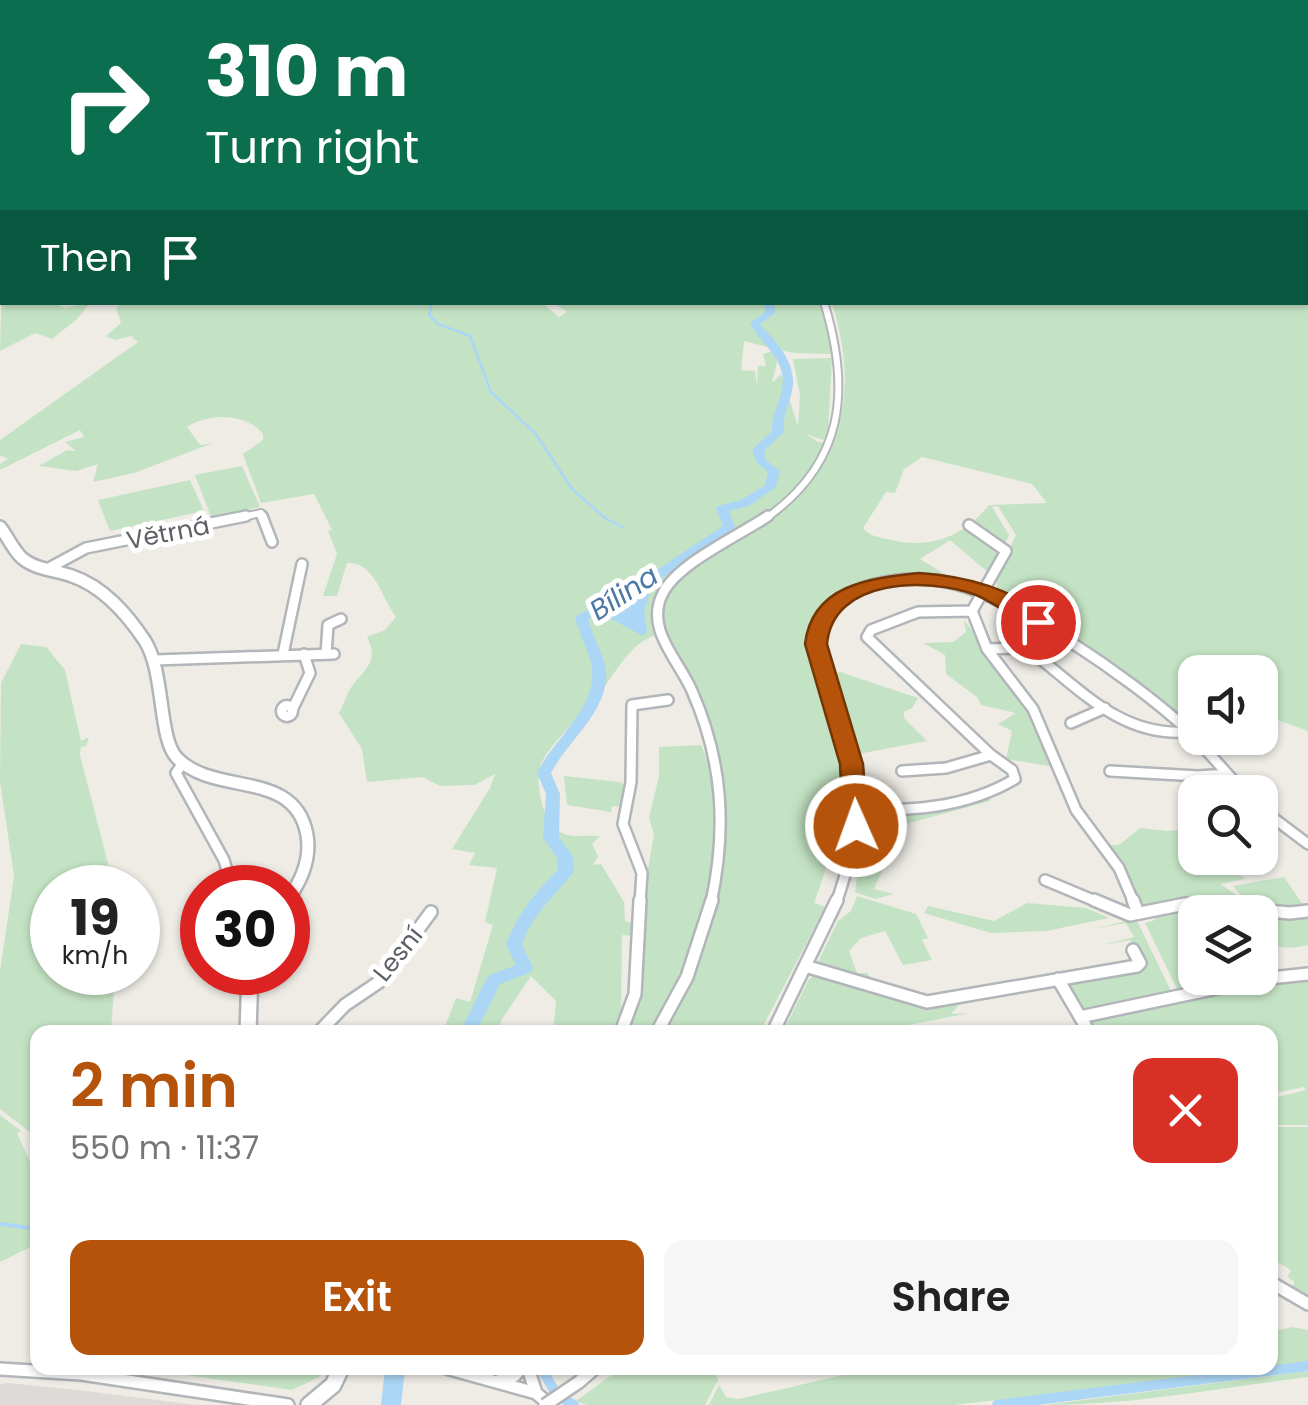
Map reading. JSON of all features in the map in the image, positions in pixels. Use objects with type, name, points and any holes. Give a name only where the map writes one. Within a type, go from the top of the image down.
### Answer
[{"type":"street","points":[[662,1025],[696,954],[720,858],[721,830],[720,782],[692,690],[661,636],[658,608],[671,582],[779,508],[814,476],[838,411],[838,342],[825,305]]},
{"type":"street","name":"Větrná","points":[[49,568],[80,550],[261,513],[272,542]]},
{"type":"street","points":[[970,525],[1006,551],[972,611]]},
{"type":"street","points":[[0,527],[22,558],[89,582],[108,597],[155,660],[163,684],[170,747],[182,763],[262,787],[297,809],[308,831],[306,865]]},
{"type":"street","points":[[283,654],[302,564]]},
{"type":"street","points":[[776,1025],[846,874],[856,810],[852,764],[816,644],[818,625],[828,609],[861,588],[899,579],[950,582],[986,592],[1116,674],[1178,724]]},
{"type":"street","points":[[972,611],[987,649],[1033,709],[1076,810],[1119,868],[1138,913]]},
{"type":"street","points":[[856,810],[928,808],[996,790],[1014,779],[1012,770],[991,756],[866,637],[870,630],[918,612],[972,611]]},
{"type":"street","points":[[155,660],[330,654],[328,626],[341,619]]},
{"type":"street","points":[[987,649],[1016,648],[1032,653],[1141,730],[1178,732]]},
{"type":"street","points":[[292,708],[310,673],[304,654]]},
{"type":"street","points":[[624,1025],[635,994],[642,873],[623,824],[632,782],[632,705],[668,700]]},
{"type":"street","points":[[1071,723],[1105,708]]},
{"type":"street","points":[[1110,771],[1150,770],[1208,778],[1226,774],[1209,755]]},
{"type":"street","points":[[902,771],[946,768],[991,756]]},
{"type":"street","points":[[182,763],[176,773],[223,865]]},
{"type":"street","points":[[1278,822],[1308,844]]},
{"type":"street","points":[[1045,880],[1130,915],[1186,904],[1290,913],[1308,911]]},
{"type":"street","name":"Lesní","points":[[326,1025],[345,1005],[379,982],[431,912]]},
{"type":"street","points":[[805,966],[927,1002],[1137,966],[1140,961],[1133,950]]},
{"type":"street","points":[[1080,1016],[1308,974]]},
{"type":"street","points":[[1058,979],[1085,1025]]},
{"type":"street","points":[[248,1025],[249,995]]},
{"type":"street","points":[[1278,1287],[1308,1304]]},
{"type":"street","points":[[0,1368],[30,1370]]},
{"type":"street","points":[[88,1375],[288,1405]]},
{"type":"street","points":[[310,1405],[333,1385],[338,1375]]},
{"type":"street","points":[[468,1375],[543,1401],[586,1375]]},
{"type":"street","points":[[490,1382],[514,1375]]},
{"type":"street","points":[[529,1375],[543,1401]]},
{"type":"shaded area","points":[[0,1384],[196,1405],[0,1405]]},
{"type":"green space","points":[[1,305],[88,305],[52,339],[35,333],[0,351]]},
{"type":"green space","points":[[120,305],[545,305],[559,317],[567,312],[557,305],[820,305],[831,334],[832,354],[793,353],[744,341],[741,370],[755,371],[757,385],[758,366],[766,366],[763,354],[774,351],[777,362],[772,383],[781,374],[798,426],[800,395],[793,359],[832,358],[828,433],[823,440],[806,434],[818,442],[832,443],[842,409],[845,374],[833,305],[1308,305],[1308,731],[1278,720],[1278,655],[1178,655],[1178,716],[1038,617],[1035,607],[997,590],[996,577],[1016,535],[998,506],[992,507],[1009,535],[991,575],[950,540],[920,559],[948,576],[986,583],[931,576],[873,579],[821,608],[810,628],[810,648],[842,753],[850,800],[814,903],[826,907],[825,915],[821,915],[764,1025],[667,1025],[686,988],[712,907],[720,875],[726,813],[718,751],[708,719],[692,679],[665,633],[633,649],[551,748],[539,772],[542,802],[550,821],[566,835],[600,836],[592,844],[598,856],[593,865],[601,864],[624,902],[625,921],[636,924],[635,936],[622,935],[621,1020],[618,1025],[554,1025],[556,1001],[531,976],[500,1025],[446,1025],[456,998],[470,1002],[493,925],[485,922],[497,868],[469,865],[475,853],[452,849],[495,774],[474,785],[440,786],[423,777],[367,782],[362,749],[339,713],[371,660],[367,637],[385,630],[396,617],[376,581],[356,564],[347,563],[337,596],[323,596],[337,554],[328,531],[332,530],[314,494],[261,503],[243,454],[263,440],[263,434],[246,422],[226,417],[205,419],[187,427],[200,445],[213,443],[134,473],[93,482],[98,464],[76,471],[39,466],[67,450],[76,451],[65,442],[84,437],[80,430],[0,470],[0,464],[8,459],[0,455],[0,440],[138,342],[131,336],[115,340],[106,336],[121,323],[116,308]],"holes":[[[922,457],[1032,484],[1047,503],[989,505],[957,533],[933,541],[891,540],[863,528],[886,492],[895,493],[904,469]]]},
{"type":"green space","points":[[242,466],[260,507],[211,517],[195,475]]},
{"type":"green space","points":[[190,480],[204,511],[110,531],[98,500]]},
{"type":"green space","points":[[964,620],[1028,706],[1055,767],[1006,759],[1012,731],[998,724],[1016,713],[981,705],[977,697],[946,674],[945,655],[923,643],[953,642],[966,632]]},
{"type":"green space","points":[[21,644],[46,647],[65,670],[81,741],[89,737],[80,755],[108,865],[30,865],[30,995],[114,995],[111,1025],[30,1025],[30,1132],[0,1109],[0,972],[14,876],[0,782],[1,683]]},
{"type":"green space","points":[[840,672],[918,698],[904,712],[904,718],[927,741],[858,754],[833,674]]},
{"type":"green space","points":[[701,745],[713,781],[718,817],[716,855],[699,929],[670,1000],[657,1025],[628,1025],[638,1004],[641,910],[654,834],[649,818],[659,776],[659,747]]},
{"type":"green space","points":[[564,776],[620,782],[627,788],[622,807],[612,806],[611,812],[567,805]]},
{"type":"green space","points":[[989,794],[990,801],[902,825],[874,889],[894,894],[875,899],[855,892],[866,814]]},
{"type":"green space","points":[[1140,828],[1178,830],[1178,875],[1240,875],[1245,879],[1220,884],[1236,895],[1178,895],[1178,901],[1141,909],[1123,867],[1108,845],[1119,845]]},
{"type":"green space","points":[[1284,877],[1305,908],[1278,911],[1278,895],[1241,895],[1233,886]]},
{"type":"green space","points":[[857,896],[916,914],[928,938],[922,940],[932,960],[903,965],[885,931],[861,938],[849,951],[857,973],[868,973],[869,980],[820,968],[818,962],[838,921],[851,911]]},
{"type":"green space","points":[[1027,903],[1086,908],[1109,918],[1046,931],[991,933],[924,913],[928,906],[994,921]]},
{"type":"green space","points":[[1178,908],[1178,991],[1145,923],[1155,920],[1156,912]]},
{"type":"green space","points":[[1278,916],[1308,916],[1308,945],[1278,946]]},
{"type":"green space","points":[[1136,919],[1173,995],[1084,1012],[1064,982],[1142,968],[1146,964],[1130,940],[1102,945],[1134,937],[1126,923],[1092,929]]},
{"type":"green space","points":[[817,974],[920,1005],[962,1001],[951,1014],[970,1013],[908,1025],[786,1025],[809,979]]},
{"type":"green space","points":[[1308,975],[1308,1125],[1278,1125],[1278,1097],[1306,1090],[1304,1087],[1278,1092],[1278,1025],[1089,1025],[1086,1018],[1205,995],[1278,995],[1278,981]]},
{"type":"green space","points":[[0,1115],[21,1131],[17,1133],[30,1162],[30,1247],[0,1262]]},
{"type":"green space","points":[[1278,1127],[1308,1127],[1308,1300],[1290,1290],[1295,1282],[1287,1277],[1291,1270],[1278,1263]]},
{"type":"green space","points":[[1292,1327],[1308,1330],[1308,1362],[1278,1366],[1278,1330]]},
{"type":"green space","points":[[1308,1371],[1308,1377],[1176,1395],[1045,1405],[1278,1375]]},
{"type":"green space","points":[[186,1375],[321,1375],[292,1390]]},
{"type":"green space","points":[[611,1375],[716,1375],[718,1380],[705,1405],[587,1405],[576,1401]]},
{"type":"green space","points":[[843,1375],[1207,1375],[954,1405],[709,1405],[719,1385],[726,1397],[739,1399]]},
{"type":"water","points":[[645,590],[649,595],[644,612],[647,631],[643,636],[600,613],[607,606]]},
{"type":"waterway","points":[[431,305],[429,315],[438,324],[470,336],[491,392],[535,433],[572,489],[605,518],[624,528]]},
{"type":"waterway","name":"Bílina","points":[[472,1025],[494,980],[525,968],[514,944],[518,933],[535,905],[566,872],[565,857],[551,838],[553,794],[544,773],[587,711],[599,685],[599,670],[581,617],[655,577],[729,527],[722,509],[745,503],[770,487],[774,471],[761,461],[758,450],[778,432],[778,416],[788,383],[780,356],[755,323],[770,313],[769,305]]},
{"type":"waterway","name":"Bílina","points":[[643,591],[655,577]]},
{"type":"waterway","name":"Bílina","points":[[593,608],[604,610]]},
{"type":"waterway","points":[[0,1224],[30,1228]]},
{"type":"waterway","points":[[1278,1370],[1308,1366]]},
{"type":"waterway","points":[[388,1375],[392,1381]]},
{"type":"waterway","name":"Bílina","points":[[391,1405],[394,1375]]},
{"type":"waterway","points":[[545,1375],[557,1395],[574,1405]]},
{"type":"waterway","points":[[997,1405],[1236,1375]]},
{"type":"route","points":[[856,826],[852,764],[816,644],[818,625],[828,609],[849,593],[872,584],[919,579],[986,592],[1038,622]]}]
